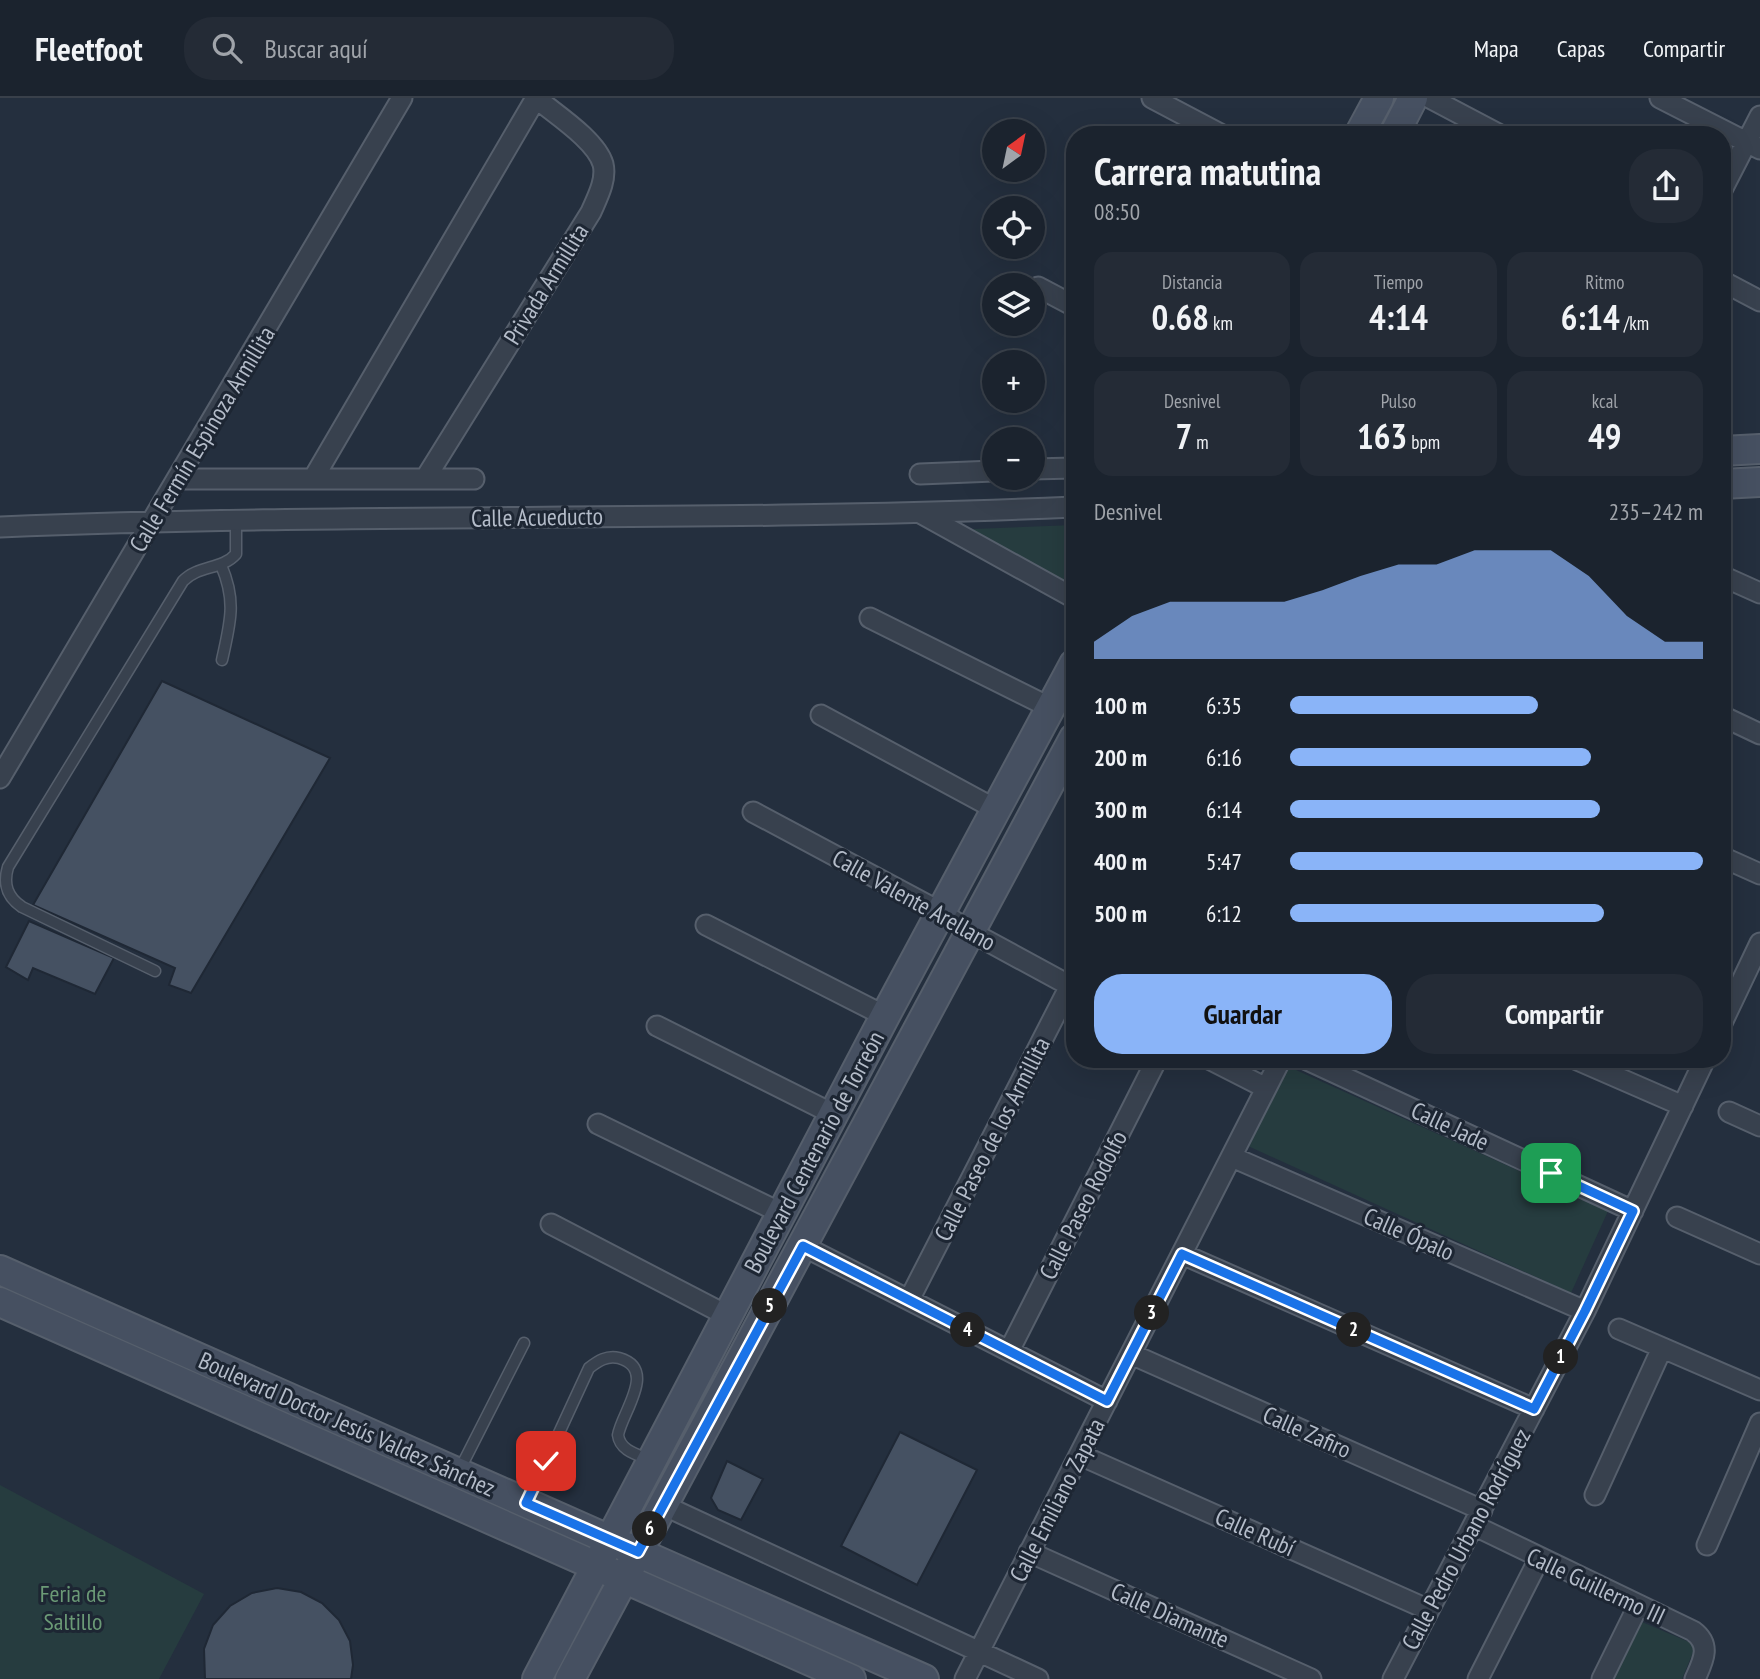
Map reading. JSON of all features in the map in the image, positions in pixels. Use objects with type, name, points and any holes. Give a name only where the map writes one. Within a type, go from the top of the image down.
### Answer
[{"type":"street","name":"Calle Fermín Espinoza Armillita","points":[[0,778],[402,98]]},
{"type":"street","name":"Privada Armillita","points":[[313,479],[536,98],[597,152],[603,165],[601,189],[591,212],[425,479]]},
{"type":"street","points":[[1152,98],[1205,126]]},
{"type":"street","points":[[1430,98],[1483,126]]},
{"type":"street","points":[[1660,98],[1715,126]]},
{"type":"street","points":[[1364,126],[1377,99],[1404,116]]},
{"type":"street","points":[[1731,177],[1753,145],[1760,116]]},
{"type":"street","points":[[1731,134],[1753,145]]},
{"type":"street","points":[[1731,286],[1760,301]]},
{"type":"street","points":[[1045,291],[1066,302]]},
{"type":"street","points":[[1731,451],[1760,449]]},
{"type":"street","points":[[1045,469],[1066,468]]},
{"type":"street","points":[[920,474],[982,471]]},
{"type":"street","name":"Calle Acueducto","points":[[179,479],[474,480]]},
{"type":"street","points":[[1731,484],[1760,482]]},
{"type":"street","name":"Calle Acueducto","points":[[0,527],[153,521],[922,513],[1066,507]]},
{"type":"street","points":[[922,513],[1066,594]]},
{"type":"street","points":[[1731,580],[1760,593]]},
{"type":"street","points":[[870,618],[1047,715],[1052,734],[954,922]]},
{"type":"street","name":"Boulevard Centenario de Torreón","points":[[570,1679],[803,1246],[954,922],[997,810],[1066,679]]},
{"type":"street","points":[[821,715],[997,810]]},
{"type":"street","points":[[1731,720],[1760,734]]},
{"type":"street","name":"Boulevard Centenario de Torreón","points":[[537,1679],[885,1016],[954,922],[1066,750]]},
{"type":"street","name":"Calle Valente Arellano","points":[[753,813],[1066,980]]},
{"type":"street","points":[[1731,861],[1760,874]]},
{"type":"street","points":[[706,925],[885,1016]]},
{"type":"street","points":[[1731,999],[1760,943]]},
{"type":"street","name":"Calle Paseo de los Armillita","points":[[909,1300],[1066,997]]},
{"type":"street","points":[[657,1026],[835,1115]]},
{"type":"street","name":"Calle Paseo Rodolfo","points":[[1009,1350],[1152,1068]]},
{"type":"street","points":[[1227,1068],[1266,1088]]},
{"type":"street","name":"Calle Emiliano Zapata","points":[[965,1679],[1276,1068]]},
{"type":"street","name":"Calle Jade","points":[[1324,1068],[1633,1211]]},
{"type":"street","points":[[1595,1068],[1683,1107]]},
{"type":"street","name":"Calle Pedro Urbano Rodríguez","points":[[1393,1679],[1585,1311],[1701,1068]]},
{"type":"street","points":[[1729,1112],[1760,1126]]},
{"type":"street","points":[[598,1124],[783,1214]]},
{"type":"street","name":"Calle Ópalo","points":[[1232,1157],[1585,1311]]},
{"type":"street","points":[[1677,1217],[1760,1254]]},
{"type":"street","points":[[551,1224],[728,1316]]},
{"type":"street","points":[[803,1246],[1107,1401]]},
{"type":"street","points":[[1182,1254],[1534,1409]]},
{"type":"street","name":"Boulevard Doctor Jesús Valdez Sánchez","points":[[0,1270],[924,1679]]},
{"type":"street","name":"Boulevard Doctor Jesús Valdez Sánchez","points":[[0,1302],[851,1679]]},
{"type":"street","points":[[1619,1329],[1760,1390]]},
{"type":"street","points":[[1595,1495],[1662,1348]]},
{"type":"street","name":"Calle Zafiro","points":[[1131,1354],[1478,1518]]},
{"type":"street","points":[[1707,1545],[1760,1423]]},
{"type":"street","name":"Calle Rubí","points":[[1080,1455],[1429,1610]]},
{"type":"street","points":[[663,1505],[1038,1679]]},
{"type":"street","name":"Calle Guillermo III","points":[[1478,1518],[1539,1559],[1693,1631],[1704,1644],[1706,1655],[1695,1679]]},
{"type":"street","name":"Calle Diamante","points":[[1030,1552],[1311,1679]]},
{"type":"street","points":[[1478,1679],[1539,1559]]},
{"type":"street","points":[[1602,1679],[1638,1606]]},
{"type":"lane","points":[[155,971],[22,908],[10,897],[5,878],[8,867],[183,581],[196,571],[229,561],[236,554],[236,520]]},
{"type":"lane","points":[[221,565],[230,588],[232,606],[222,660]]},
{"type":"lane","points":[[458,1473],[524,1343]]},
{"type":"lane","points":[[526,1503],[589,1368],[604,1359],[622,1359],[631,1364],[637,1372],[638,1382],[619,1427],[619,1442],[631,1452],[653,1461]]},
{"type":"green space","points":[[1066,525],[1066,587],[976,538],[973,529]]},
{"type":"green space","points":[[1284,1068],[1292,1068],[1608,1211],[1571,1293],[1248,1146]]},
{"type":"green space","name":"Feria de Saltillo","points":[[0,1485],[204,1594],[159,1679],[0,1679]]},
{"type":"green space","points":[[1642,1622],[1696,1645],[1682,1679],[1614,1679]]},
{"type":"building","points":[[162,681],[330,758],[191,993],[169,985],[175,968],[33,905]]},
{"type":"building","points":[[29,921],[114,958],[95,994],[33,968],[28,980],[6,967]]},
{"type":"building","points":[[900,1432],[977,1470],[917,1585],[841,1546]]},
{"type":"building","points":[[727,1461],[763,1479],[741,1520],[718,1510],[711,1498]]},
{"type":"building","points":[[277,1588],[301,1592],[322,1603],[339,1620],[350,1641],[353,1665],[351,1679],[205,1679],[204,1649],[213,1625],[230,1606],[252,1593]]},
{"type":"route","points":[[546,1461],[526,1503],[638,1552],[803,1246],[1107,1401],[1182,1254],[1534,1409],[1633,1211],[1551,1173]]}]
